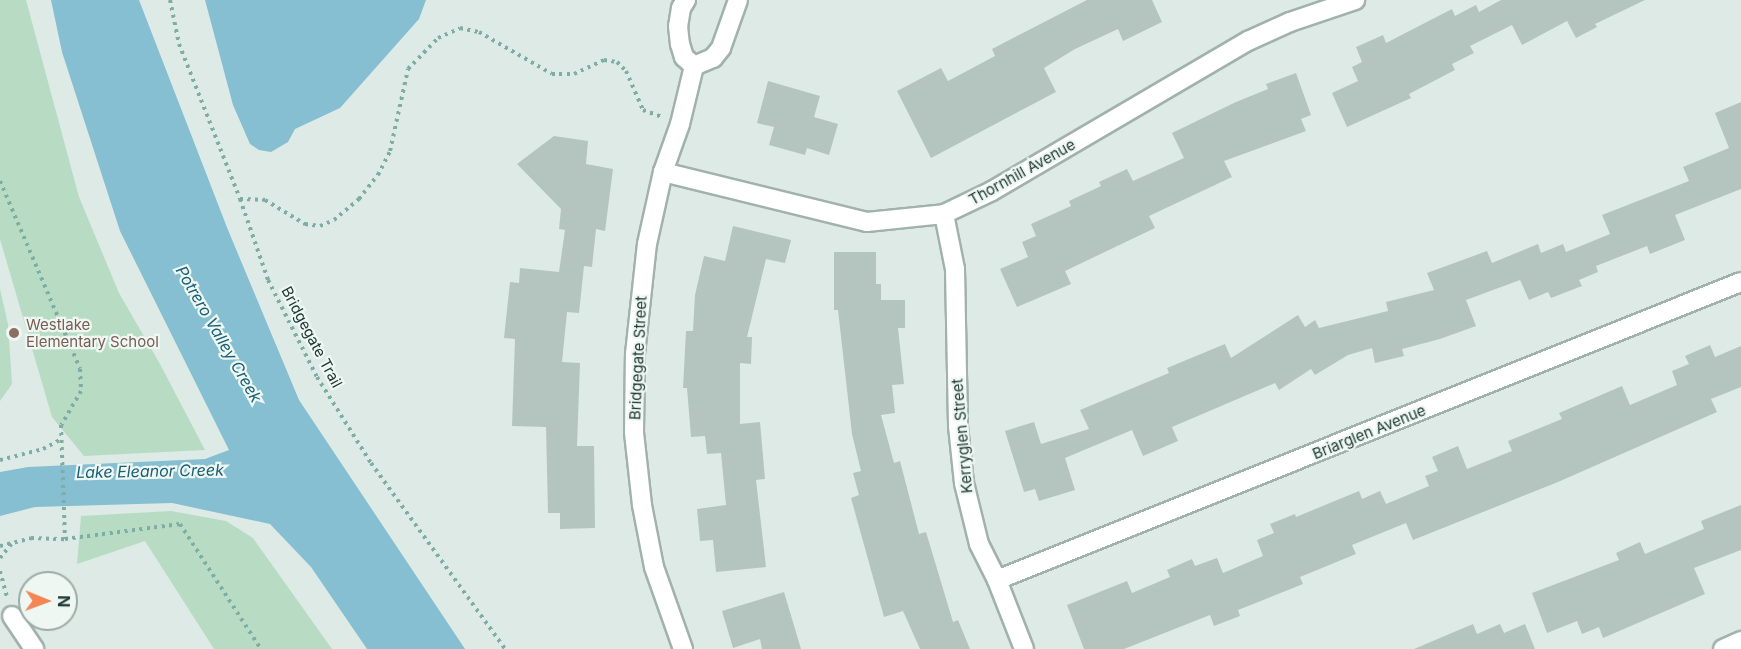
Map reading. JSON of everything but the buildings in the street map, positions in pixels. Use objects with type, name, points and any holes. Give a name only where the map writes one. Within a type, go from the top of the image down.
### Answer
[{"type":"street","points":[[686,0],[681,8],[678,26],[680,44],[684,57],[694,66],[713,58],[721,48],[738,0]]},
{"type":"street","name":"Thornhill Avenue","points":[[663,172],[867,222],[944,214],[992,191],[1248,42],[1290,22],[1355,0]]},
{"type":"street","name":"Bridgegate Street","points":[[683,649],[654,567],[642,505],[634,432],[638,322],[647,244],[663,172],[680,124],[694,66]]},
{"type":"street","name":"Kerryglen Street","points":[[944,214],[955,269],[958,426],[964,483],[979,544],[997,580],[1024,649]]},
{"type":"street","name":"Briarglen Avenue","points":[[997,580],[1741,282]]},
{"type":"street","points":[[12,616],[34,649]]},
{"type":"street","points":[[1723,649],[1741,641]]},
{"type":"path","name":"Bridgegate Trail","points":[[170,0],[179,44],[240,199],[268,280],[317,377],[371,463],[505,649]]},
{"type":"path","points":[[240,199],[265,200],[305,224],[320,226],[334,220],[359,199],[378,175],[390,150],[408,69],[438,38],[460,28],[479,32],[552,74],[574,74],[604,60],[617,62],[626,71],[643,110],[680,124]]},
{"type":"path","points":[[0,181],[80,369],[81,391],[63,418],[60,440],[66,539]]},
{"type":"path","points":[[0,460],[43,449],[60,440]]},
{"type":"path","points":[[0,546],[31,538],[66,539],[180,524],[261,649]]},
{"type":"path","points":[[0,558],[12,543]]},
{"type":"green space","points":[[0,0],[26,0],[79,197],[119,293],[160,364],[205,450],[84,456],[52,417],[0,239]]},
{"type":"green space","points":[[0,289],[8,324],[12,384],[0,401]]},
{"type":"green space","points":[[171,511],[226,521],[253,538],[332,649],[214,649],[145,541],[77,564],[81,516]]},
{"type":"water","points":[[51,0],[139,0],[228,230],[299,400],[465,649],[367,649],[311,567],[270,524],[172,503],[35,507],[0,516],[0,472],[28,467],[205,459],[229,450],[120,231],[62,52]]},
{"type":"water","points":[[205,0],[426,0],[419,19],[340,108],[295,129],[288,142],[271,152],[259,150],[250,144],[233,105]]},
{"type":"place","name":"Westlake Elementary School","points":[[14,333]]},
{"type":"water label","name":"Potrero Valley Creek","points":[[219,334]]},
{"type":"water label","name":"Lake Eleanor Creek","points":[[150,471]]}]
